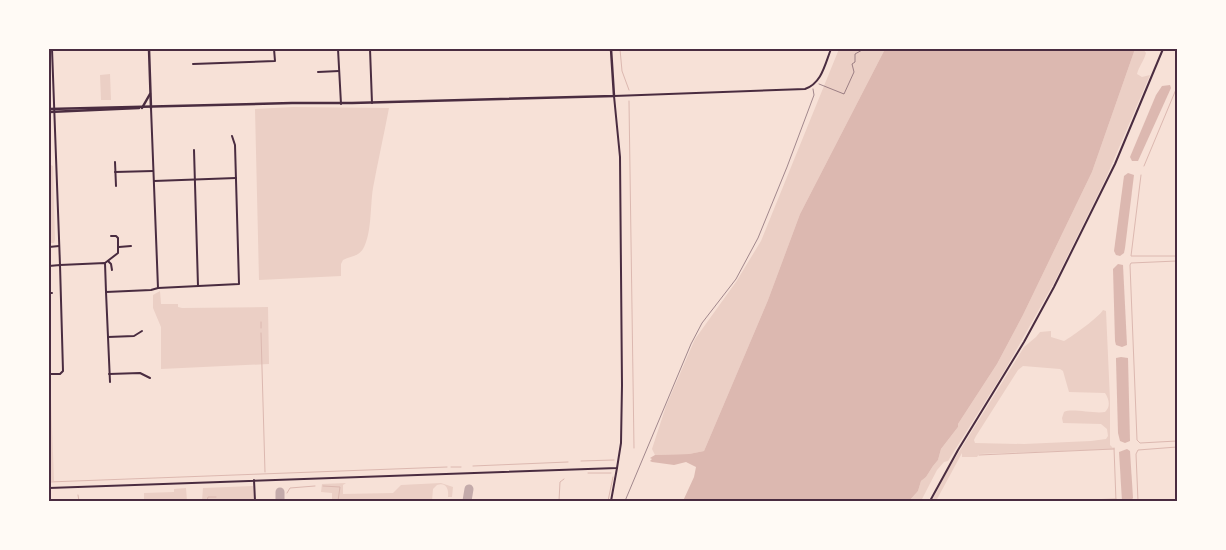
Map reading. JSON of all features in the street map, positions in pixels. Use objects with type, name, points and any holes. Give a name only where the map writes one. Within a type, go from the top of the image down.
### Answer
[{"type":"main road","points":[[148,49],[151,108]]},
{"type":"main road","points":[[49,111],[136,110],[141,108],[292,103],[341,104],[614,96],[611,49]]},
{"type":"main road","points":[[141,108],[148,101],[151,91]]},
{"type":"street","points":[[49,374],[60,374],[63,371],[52,49]]},
{"type":"street","points":[[193,64],[275,61],[274,49]]},
{"type":"street","points":[[338,49],[341,104]]},
{"type":"street","points":[[370,49],[372,103]]},
{"type":"street","points":[[611,501],[621,434],[622,385],[620,157],[614,96],[812,88],[832,49]]},
{"type":"street","points":[[930,501],[958,450],[1024,342],[1054,286],[1115,164],[1162,49]]},
{"type":"street","points":[[318,72],[339,71]]},
{"type":"street","points":[[151,108],[158,288]]},
{"type":"street","points":[[106,292],[239,284],[235,141],[232,136]]},
{"type":"street","points":[[194,150],[198,286]]},
{"type":"street","points":[[115,162],[116,186]]},
{"type":"street","points":[[115,172],[154,171]]},
{"type":"street","points":[[154,181],[236,178]]},
{"type":"street","points":[[110,382],[105,264],[118,252],[118,238],[111,236]]},
{"type":"street","points":[[49,247],[59,246]]},
{"type":"street","points":[[118,247],[132,246]]},
{"type":"street","points":[[108,260],[112,270]]},
{"type":"street","points":[[49,266],[105,264]]},
{"type":"street","points":[[107,337],[134,336],[142,331]]},
{"type":"street","points":[[109,374],[140,373],[150,378]]},
{"type":"street","points":[[49,488],[617,468]]},
{"type":"street","points":[[254,480],[255,501]]},
{"type":"path","points":[[816,83],[844,94],[854,72],[852,64],[855,54],[864,49]]},
{"type":"path","points":[[625,501],[691,344],[702,323],[736,279],[763,227],[814,95],[812,88]]},
{"type":"shaded area","points":[[839,49],[885,49],[800,214],[768,300],[704,451],[689,454],[655,455],[652,449],[666,406],[695,339],[736,282],[761,241]]},
{"type":"shaded area","points":[[885,49],[1135,49],[1092,172],[1023,315],[997,364],[958,424],[958,427],[941,449],[938,460],[921,481],[918,491],[909,501],[683,501],[694,477],[696,467],[686,462],[674,465],[652,462],[650,458],[655,455],[689,454],[704,451],[768,300],[800,214]]},
{"type":"shaded area","points":[[1135,49],[1143,49],[1146,53],[1137,74],[1142,77],[1150,75],[1106,178],[1055,281],[1005,370],[948,461],[944,462],[937,470],[921,501],[909,501],[918,491],[921,481],[938,460],[941,449],[958,427],[958,424],[997,364],[1023,315],[1092,172]]},
{"type":"shaded area","points":[[110,74],[111,100],[101,100],[100,75]]},
{"type":"shaded area","points":[[1170,85],[1171,88],[1138,161],[1132,161],[1130,157],[1156,95],[1162,86]]},
{"type":"shaded area","points":[[293,107],[389,108],[373,188],[368,235],[361,252],[343,260],[341,276],[259,280],[255,109]]},
{"type":"shaded area","points":[[49,166],[53,166],[54,243],[49,243]]},
{"type":"shaded area","points":[[1128,173],[1134,175],[1125,248],[1124,253],[1120,256],[1116,255],[1114,251],[1124,176]]},
{"type":"shaded area","points":[[1118,264],[1123,265],[1127,345],[1122,347],[1116,345],[1115,341],[1113,269]]},
{"type":"shaded area","points":[[160,291],[161,304],[178,304],[178,307],[182,308],[268,307],[269,364],[161,369],[161,327],[153,308],[153,295]]},
{"type":"shaded area","points":[[1103,310],[1106,311],[1110,400],[1110,445],[1114,449],[979,454],[977,457],[962,457],[962,453],[936,501],[932,501],[946,473],[1024,347],[1040,332],[1051,331],[1051,337],[1064,341]],"holes":[[[1023,366],[1060,369],[1063,371],[1069,392],[1105,393],[1109,403],[1105,412],[1064,412],[1063,423],[1101,424],[1107,429],[1108,436],[1106,439],[1024,444],[975,443],[976,436],[1018,370]]]},
{"type":"shaded area","points":[[1116,358],[1128,358],[1130,441],[1125,443],[1120,441],[1118,433]]},
{"type":"shaded area","points":[[49,399],[51,399],[54,481],[49,481]]},
{"type":"shaded area","points":[[1127,449],[1130,451],[1133,498],[1131,501],[1122,501],[1119,452]]},
{"type":"shaded area","points":[[346,483],[343,485],[343,494],[393,493],[401,485],[441,483],[453,487],[452,497],[448,497],[445,485],[437,485],[433,489],[432,501],[332,501],[332,493],[321,492],[322,484]]},
{"type":"shaded area","points":[[253,486],[254,501],[202,501],[203,488]]},
{"type":"shaded area","points":[[186,488],[187,501],[144,501],[144,493],[174,492],[174,489]]},
{"type":"waterway","points":[[620,49],[622,71],[629,90]]},
{"type":"waterway","points":[[1144,166],[1177,87]]},
{"type":"waterway","points":[[629,101],[634,448]]},
{"type":"waterway","points":[[1141,175],[1131,256],[1177,256]]},
{"type":"waterway","points":[[1177,261],[1131,263],[1130,265],[1137,440],[1140,443],[1177,441]]},
{"type":"waterway","points":[[261,322],[261,328]]},
{"type":"waterway","points":[[261,333],[265,472]]},
{"type":"waterway","points":[[1138,501],[1136,454],[1138,450],[1177,447]]},
{"type":"waterway","points":[[1114,448],[1116,501]]},
{"type":"waterway","points":[[979,455],[1114,449]]},
{"type":"waterway","points":[[581,461],[614,460]]},
{"type":"waterway","points":[[473,466],[568,462]]},
{"type":"waterway","points":[[49,482],[447,467]]},
{"type":"waterway","points":[[451,467],[461,467]]},
{"type":"waterway","points":[[588,473],[611,473]]},
{"type":"waterway","points":[[608,501],[613,477]]},
{"type":"waterway","points":[[559,501],[560,482],[564,479]]},
{"type":"waterway","points":[[287,493],[290,488],[315,486]]},
{"type":"waterway","points":[[323,486],[340,487],[338,501]]},
{"type":"waterway","points":[[78,495],[79,501]]},
{"type":"waterway","points":[[207,501],[208,497],[216,497]]},
{"type":"waterway","points":[[1059,501],[1116,499]]},
{"type":"taxiway","points":[[467,501],[469,489]]},
{"type":"taxiway","points":[[280,492],[280,501]]}]
